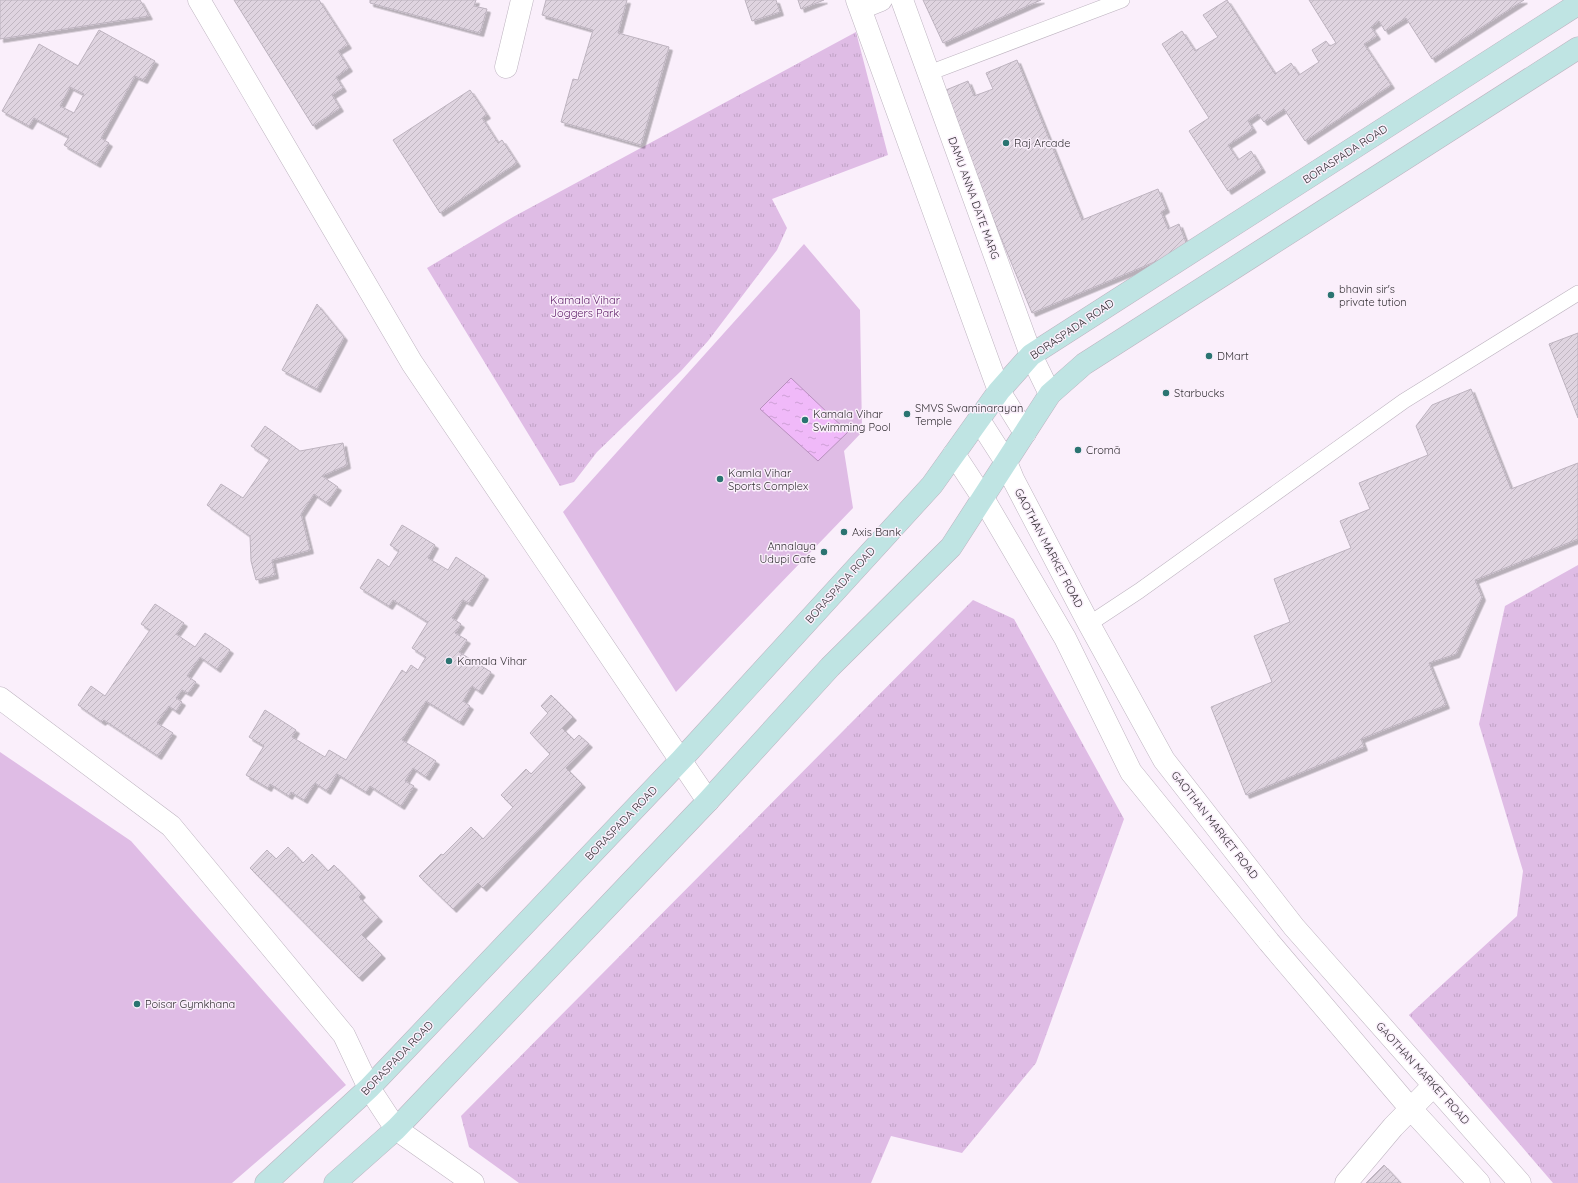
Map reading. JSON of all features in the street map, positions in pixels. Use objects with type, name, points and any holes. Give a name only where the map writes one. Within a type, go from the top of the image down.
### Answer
[{"type":"main road","name":"BORASPADA ROAD","points":[[266,1183],[369,1088],[681,760],[932,485],[999,391],[1031,355],[1578,4]]},
{"type":"main road","points":[[335,1183],[396,1129],[708,801],[830,667],[951,547],[1050,394],[1084,364],[1578,48]]},
{"type":"street","points":[[199,0],[412,363],[708,801]]},
{"type":"street","points":[[506,67],[522,0]]},
{"type":"street","points":[[881,0],[859,4],[999,391],[1025,433]]},
{"type":"street","name":"DAMU ANNA DATE MARG","points":[[902,0],[1031,355],[1050,394]]},
{"type":"street","name":"GAOTHAN MARKET ROAD","points":[[979,420],[1006,462],[1013,479],[1089,624],[1164,760],[1294,927],[1520,1183]]},
{"type":"street","points":[[954,454],[983,498],[1065,638],[1131,772],[1309,989],[1410,1108],[1479,1183]]},
{"type":"street","points":[[1077,663],[1102,648]]},
{"type":"street","points":[[0,698],[171,826],[344,1036],[369,1088],[396,1129],[473,1183]]},
{"type":"street","points":[[1198,855],[1222,834]]},
{"type":"street","points":[[1309,989],[1330,969]]},
{"type":"street","points":[[1346,1183],[1410,1108],[1434,1085]]},
{"type":"lane","points":[[929,72],[1122,0]]},
{"type":"lane","points":[[1089,624],[1139,591],[1404,401],[1578,293]]},
{"type":"green space","name":"Kamala Vihar Joggers Park","points":[[856,32],[888,155],[772,199],[787,228],[777,250],[708,341],[681,371],[597,452],[574,482],[560,486],[427,268],[513,217]]},
{"type":"green space","name":"Kamla Vihar Sports Complex","points":[[804,244],[860,310],[862,432],[844,451],[853,508],[676,692],[563,512]]},
{"type":"green space","points":[[1578,565],[1578,1183],[1553,1183],[1409,1015],[1517,916],[1523,871],[1479,724],[1505,606]]},
{"type":"green space","points":[[973,600],[1014,619],[1124,819],[1036,1063],[962,1153],[891,1136],[871,1183],[519,1183],[469,1147],[461,1116]]},
{"type":"green space","name":"Poisar Gymkhana","points":[[0,752],[131,841],[346,1085],[232,1183],[0,1183]]},
{"type":"water","name":"Kamala Vihar Swimming Pool","points":[[791,378],[848,432],[818,461],[760,409]]},
{"type":"building","points":[[0,0],[140,0],[149,16],[0,39]]},
{"type":"building","points":[[234,0],[319,0],[348,45],[338,51],[349,68],[336,77],[343,88],[332,95],[340,108],[313,126]]},
{"type":"building","points":[[370,0],[476,0],[474,6],[487,9],[480,33],[370,3]]},
{"type":"building","points":[[546,0],[627,0],[618,33],[669,47],[641,145],[561,122],[573,79],[578,80],[593,30],[542,15]]},
{"type":"building","points":[[745,0],[776,0],[780,12],[752,21]]},
{"type":"building","points":[[798,0],[824,0],[801,9]]},
{"type":"building","points":[[923,0],[1041,0],[943,43]]},
{"type":"building","points":[[1227,0],[1275,74],[1291,63],[1299,75],[1319,62],[1312,50],[1326,41],[1330,46],[1336,43],[1309,0],[1524,0],[1432,59],[1406,18],[1385,31],[1379,21],[1371,27],[1377,36],[1364,44],[1391,85],[1305,141],[1284,109],[1264,122],[1258,114],[1248,121],[1253,129],[1228,145],[1238,160],[1251,151],[1262,169],[1228,191],[1189,131],[1209,118],[1162,44],[1182,31],[1195,51],[1218,37],[1203,15]]},
{"type":"building","points":[[99,30],[155,61],[144,80],[135,76],[101,138],[109,143],[97,164],[64,145],[69,137],[34,118],[29,126],[2,111],[39,44],[78,66]],"holes":[[[70,87],[84,94],[74,113],[60,106]]]},
{"type":"building","name":"Raj Arcade","points":[[1017,60],[1082,220],[1158,189],[1166,209],[1161,212],[1168,229],[1179,224],[1188,248],[1032,313],[941,92],[968,81],[974,96],[993,89],[986,73]]},
{"type":"building","points":[[470,90],[487,115],[482,118],[498,143],[502,140],[517,163],[440,213],[393,140]]},
{"type":"building","points":[[317,304],[344,337],[317,389],[282,370]]},
{"type":"building","points":[[1578,333],[1578,418],[1549,344]]},
{"type":"building","points":[[1471,389],[1511,489],[1578,463],[1578,539],[1475,580],[1482,597],[1456,654],[1429,663],[1446,705],[1361,739],[1364,747],[1246,795],[1211,707],[1272,682],[1254,636],[1290,622],[1274,579],[1351,548],[1340,521],[1370,509],[1359,483],[1428,455],[1416,426],[1432,405]]},
{"type":"building","points":[[265,426],[300,451],[343,443],[347,465],[322,476],[338,487],[327,503],[314,494],[301,514],[310,550],[272,560],[275,575],[256,580],[251,561],[250,536],[207,505],[221,484],[243,498],[270,459],[251,446]]},
{"type":"building","name":"Kamala Vihar","points":[[402,525],[435,545],[428,558],[448,570],[456,557],[485,576],[469,603],[463,600],[452,618],[461,624],[455,633],[467,640],[459,652],[491,672],[479,691],[472,686],[463,701],[470,706],[460,722],[426,701],[402,740],[436,761],[426,777],[413,768],[405,781],[414,786],[401,806],[370,786],[366,792],[337,774],[327,791],[315,783],[304,800],[291,792],[289,796],[270,784],[268,788],[246,775],[264,746],[249,737],[265,710],[296,730],[292,737],[325,757],[329,750],[346,760],[402,670],[406,673],[411,665],[418,670],[426,657],[412,648],[428,622],[393,600],[389,606],[360,588],[378,559],[389,567],[399,551],[390,545]]},
{"type":"building","points":[[155,604],[184,623],[176,634],[195,647],[205,633],[230,650],[217,669],[200,657],[187,676],[196,682],[188,693],[182,690],[176,698],[182,702],[176,711],[169,706],[157,723],[173,733],[158,756],[104,720],[102,722],[78,705],[91,686],[105,696],[150,630],[141,624]]},
{"type":"building","points":[[551,695],[573,717],[562,728],[574,740],[579,735],[589,744],[566,768],[582,784],[483,888],[478,883],[453,909],[419,876],[471,827],[483,839],[513,807],[501,795],[526,769],[531,774],[550,754],[530,733],[548,713],[541,706]]},
{"type":"building","points":[[288,847],[303,863],[312,854],[328,871],[334,865],[362,894],[359,897],[379,918],[362,935],[382,955],[359,978],[250,868],[267,850],[276,859]]},
{"type":"building","points":[[1384,1165],[1401,1183],[1366,1183]]},
{"type":"place","name":"Raj Arcade","points":[[1006,143]]},
{"type":"place","name":"bhavin sir's private tution","points":[[1331,295]]},
{"type":"place","name":"DMart","points":[[1209,356]]},
{"type":"place","name":"Starbucks","points":[[1166,393]]},
{"type":"place","name":"SMVS Swaminarayan Temple","points":[[907,414]]},
{"type":"place","name":"Kamala Vihar Swimming Pool","points":[[805,420]]},
{"type":"place","name":"Cromā","points":[[1078,450]]},
{"type":"place","name":"Kamla Vihar Sports Complex","points":[[720,479]]},
{"type":"place","name":"Axis Bank","points":[[844,532]]},
{"type":"place","name":"Annalaya Udupi Cafe","points":[[824,552]]},
{"type":"place","name":"Kamala Vihar","points":[[449,661]]},
{"type":"place","name":"Poisar Gymkhana","points":[[137,1004]]}]
